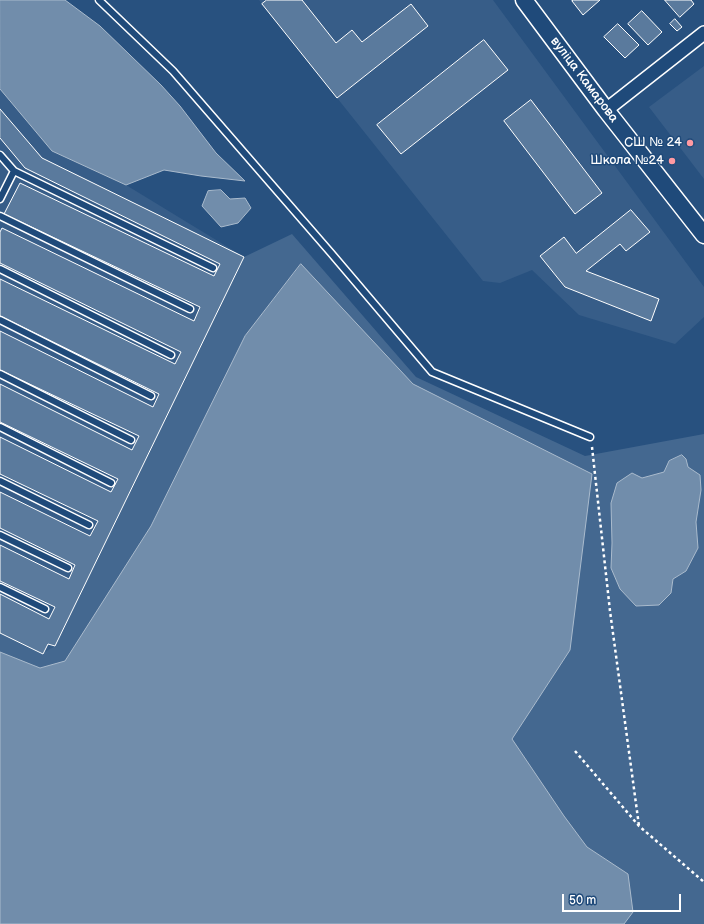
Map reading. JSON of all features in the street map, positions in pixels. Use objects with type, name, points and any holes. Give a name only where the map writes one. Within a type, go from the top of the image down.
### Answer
[{"type":"street","name":"вуліца Камарова","points":[[524,0],[606,110],[704,235]]},
{"type":"street","points":[[606,110],[704,33]]},
{"type":"lane","points":[[99,0],[173,71],[432,372],[590,437]]},
{"type":"lane","points":[[0,155],[14,171],[213,268]]},
{"type":"lane","points":[[0,199],[14,171]]},
{"type":"lane","points":[[0,216],[190,309]]},
{"type":"lane","points":[[0,269],[171,355]]},
{"type":"lane","points":[[0,320],[151,396]]},
{"type":"lane","points":[[0,374],[131,440]]},
{"type":"lane","points":[[0,427],[111,483]]},
{"type":"lane","points":[[0,481],[89,524]]},
{"type":"lane","points":[[0,534],[68,568]]},
{"type":"lane","points":[[0,587],[45,609]]},
{"type":"path","points":[[590,437],[610,611],[639,826]]},
{"type":"path","points":[[575,751],[639,826],[704,882]]},
{"type":"shaded area","points":[[0,0],[65,0],[100,26],[161,85],[180,106],[216,153],[245,181],[164,170],[126,185],[52,151],[0,89]]},
{"type":"shaded area","points":[[259,0],[493,0],[704,287],[704,317],[675,344],[579,315],[532,270],[500,283],[483,281]]},
{"type":"shaded area","name":"СШ № 24","points":[[704,66],[704,179],[649,107]]},
{"type":"shaded area","points":[[0,89],[52,151],[126,185],[244,257],[55,646],[43,654],[0,633]]},
{"type":"shaded area","points":[[221,190],[230,199],[245,198],[251,208],[238,223],[221,227],[202,206],[208,191]]},
{"type":"shaded area","points":[[292,234],[416,377],[585,456],[704,434],[704,924],[0,924],[0,633],[43,653],[55,646],[244,257]]},
{"type":"shaded area","points":[[301,264],[413,384],[592,474],[570,650],[512,739],[564,816],[587,847],[628,874],[633,912],[624,924],[0,924],[0,652],[40,668],[65,661],[151,526],[245,336]]},
{"type":"shaded area","points":[[682,455],[686,459],[688,467],[700,475],[701,490],[696,522],[698,548],[686,571],[673,579],[671,593],[659,605],[636,606],[620,589],[611,568],[611,503],[617,483],[632,473],[642,478],[664,472],[669,461]]},
{"type":"building","points":[[267,0],[302,0],[336,43],[352,30],[362,42],[411,4],[428,26],[337,98],[262,4]]},
{"type":"building","points":[[600,0],[583,15],[572,1]]},
{"type":"building","points":[[665,0],[691,0],[694,4],[680,17]]},
{"type":"building","points":[[642,11],[662,32],[648,45],[628,24]]},
{"type":"building","points":[[675,19],[682,27],[677,31],[670,24]]},
{"type":"building","points":[[618,24],[639,45],[625,58],[604,37]]},
{"type":"building","points":[[484,40],[508,70],[401,154],[377,125]]},
{"type":"building","points":[[531,100],[602,193],[575,214],[504,121]]},
{"type":"building","points":[[0,109],[42,158],[244,257],[55,646],[48,644],[43,654],[0,633],[0,594],[49,619],[55,607],[0,581],[0,545],[69,579],[75,565],[0,528],[0,492],[90,536],[98,521],[0,474],[0,437],[111,492],[118,479],[0,422],[0,384],[132,450],[139,436],[0,370],[0,331],[153,407],[159,394],[0,316],[0,279],[175,364],[181,352],[0,263],[0,232],[2,228],[194,321],[200,307],[4,214],[20,183],[214,276],[220,264],[25,168],[0,138]]},
{"type":"building","points":[[631,210],[650,232],[626,251],[620,244],[586,271],[659,299],[651,321],[565,287],[540,256],[564,237],[576,253]]},
{"type":"place","name":"СШ № 24","points":[[690,143]]},
{"type":"place","name":"Школа №24","points":[[672,161]]}]
